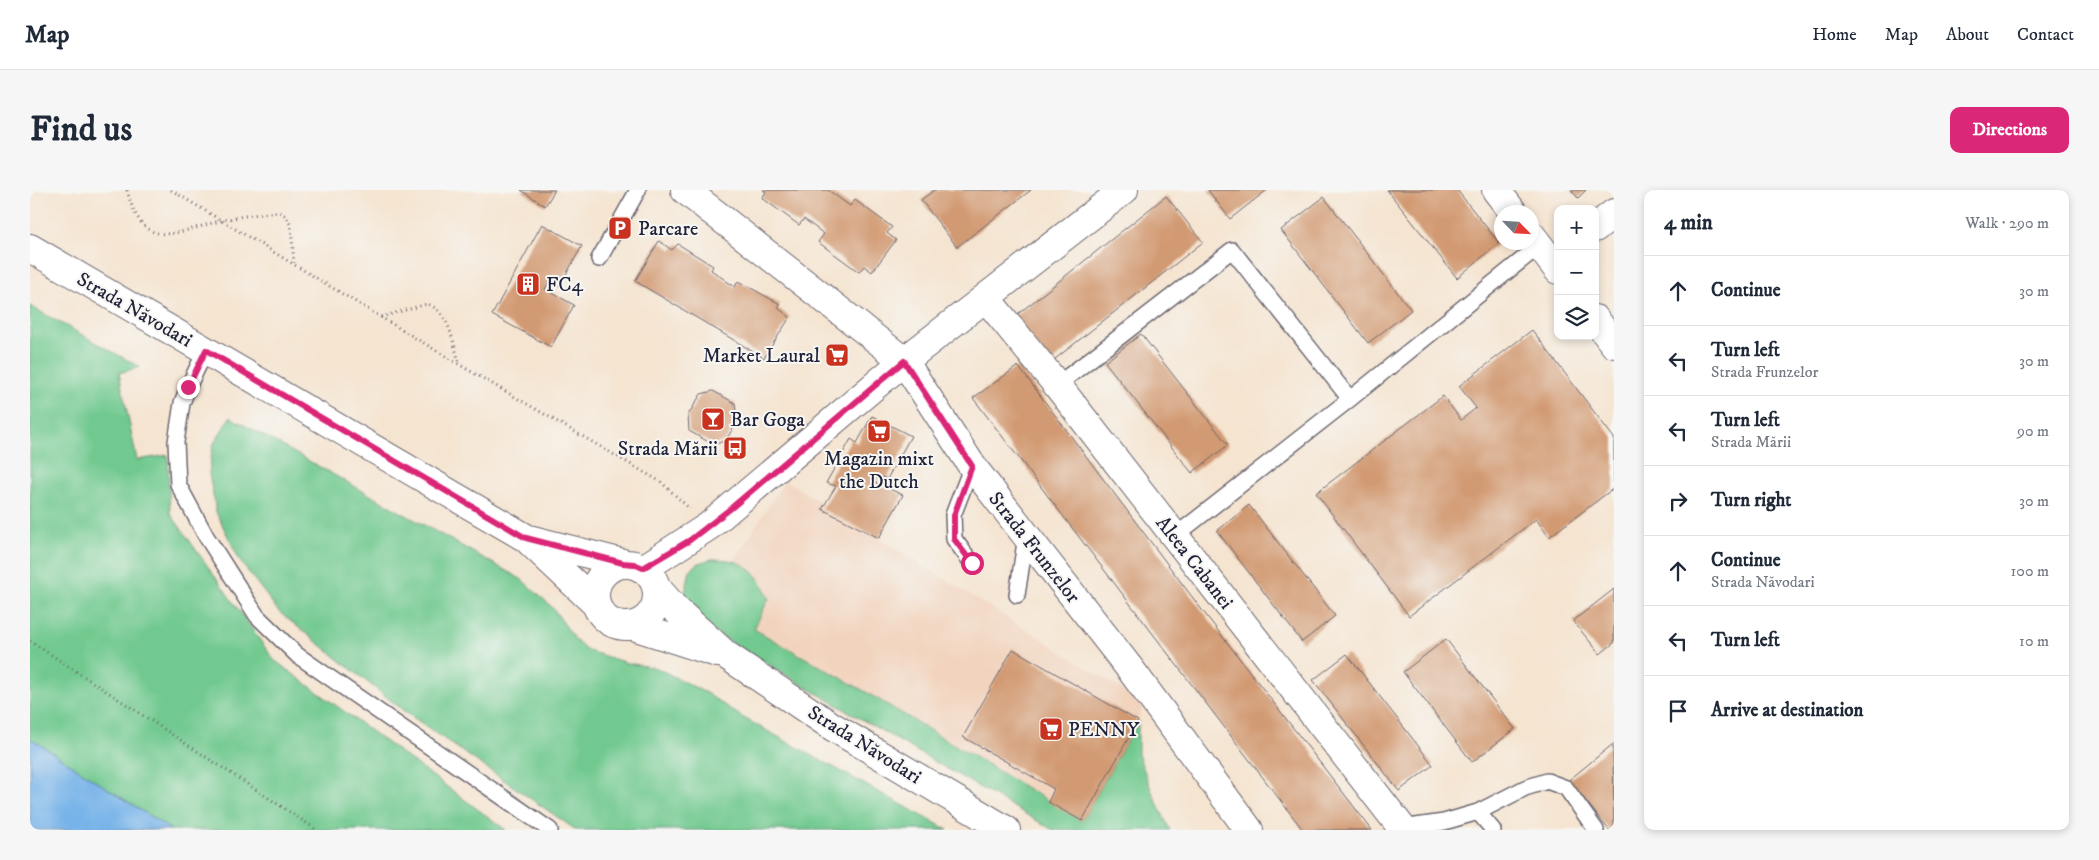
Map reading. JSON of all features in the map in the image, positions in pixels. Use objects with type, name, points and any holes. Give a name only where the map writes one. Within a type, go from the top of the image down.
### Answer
[{"type":"street","name":"Strada Frunzelor","points":[[685,190],[904,361],[972,466],[1131,670],[1249,830]]},
{"type":"street","points":[[641,573],[709,526],[904,361],[1124,190]]},
{"type":"street","points":[[1496,190],[1508,205]]},
{"type":"street","points":[[1599,225],[1614,213]]},
{"type":"street","name":"Strada Năvodari","points":[[30,248],[526,538]]},
{"type":"street","name":"Aleea Cabanei","points":[[986,298],[1057,385],[1402,828]]},
{"type":"street","points":[[1599,324],[1614,344]]},
{"type":"street","points":[[526,538],[641,573],[675,609],[726,655]]},
{"type":"street","points":[[526,538],[595,603]]},
{"type":"street","points":[[633,626],[650,615],[655,607],[657,596],[641,573],[613,566],[603,572],[594,592],[595,603],[599,612],[614,624],[633,626],[726,655]]},
{"type":"street","name":"Strada Năvodari","points":[[726,655],[833,727],[1006,830]]},
{"type":"lane","points":[[599,258],[638,190]]},
{"type":"lane","points":[[1057,385],[1232,250],[1350,399]]},
{"type":"lane","points":[[1175,536],[1350,399],[1548,255]]},
{"type":"lane","points":[[206,350],[182,403],[176,442],[178,484],[206,536],[257,616],[297,655],[550,830]]},
{"type":"lane","points":[[972,466],[954,515],[954,539],[972,563]]},
{"type":"lane","points":[[1017,595],[1026,536]]},
{"type":"lane","points":[[1402,828],[1444,822],[1478,812],[1525,788],[1547,781],[1566,788],[1596,830]]},
{"type":"lane","points":[[1478,812],[1493,830]]},
{"type":"path","points":[[127,190],[138,220],[157,234],[172,235],[223,220],[278,212],[286,216],[291,226],[294,264]]},
{"type":"path","points":[[171,190],[460,366],[661,482],[709,526]]},
{"type":"path","points":[[381,317],[427,304],[434,306],[446,320],[460,366]]},
{"type":"path","points":[[30,642],[317,830]]},
{"type":"shaded area","points":[[785,480],[1144,703],[1138,721],[1082,821],[1048,802],[1038,793],[708,602]]},
{"type":"green space","points":[[30,306],[140,367],[119,373],[137,460],[168,455],[170,513],[274,660],[506,830],[171,830],[30,738]]},
{"type":"green space","points":[[230,417],[521,579],[552,607],[577,642],[586,650],[627,663],[657,668],[706,693],[742,717],[948,830],[576,830],[404,711],[279,612],[240,561],[216,512],[209,473],[213,445]]},
{"type":"green space","points":[[711,559],[723,559],[741,563],[748,567],[759,579],[769,598],[754,629],[866,692],[1082,821],[1138,721],[1138,754],[1152,792],[1170,830],[1053,830],[806,687],[713,631],[689,608],[685,593],[690,570],[699,563]]},
{"type":"water","points":[[30,738],[171,830],[30,830]]},
{"type":"building","points":[[521,190],[555,190],[545,206]]},
{"type":"building","points":[[763,190],[828,190],[850,206],[855,200],[892,227],[887,233],[896,240],[872,272],[864,266],[859,272],[818,242],[824,234],[804,219],[799,225],[762,198],[766,192]]},
{"type":"building","points":[[934,190],[1031,190],[957,247],[921,200]]},
{"type":"building","points":[[1208,190],[1267,190],[1230,219]]},
{"type":"building","points":[[1387,190],[1457,190],[1494,237],[1494,247],[1457,278]]},
{"type":"building","points":[[1571,190],[1586,190],[1578,198]]},
{"type":"building","points":[[1166,196],[1203,242],[1050,363],[1014,317]]},
{"type":"building","points":[[1324,197],[1411,310],[1368,343],[1281,230]]},
{"type":"building","name":"FC4","points":[[542,224],[582,246],[559,287],[549,281],[545,289],[574,305],[551,347],[492,315]]},
{"type":"building","points":[[659,241],[672,250],[678,244],[713,266],[711,270],[735,287],[738,281],[780,304],[778,308],[790,317],[764,358],[635,281]]},
{"type":"building","points":[[1532,330],[1614,438],[1614,488],[1549,537],[1536,519],[1409,616],[1316,493],[1443,396],[1461,420],[1476,408],[1459,386]]},
{"type":"building","points":[[1141,334],[1228,445],[1192,473],[1105,362]]},
{"type":"building","points":[[1018,366],[1202,610],[1372,830],[1303,830],[973,398]]},
{"type":"building","name":"Bar Goga","points":[[713,391],[735,403],[737,422],[726,440],[714,445],[689,431],[688,415],[701,394]]},
{"type":"building","points":[[872,416],[911,436],[887,479],[878,475],[874,482],[903,495],[879,538],[822,509],[836,486],[826,483],[851,439],[857,443]]},
{"type":"building","points":[[1249,505],[1335,616],[1302,642],[1217,531]]},
{"type":"building","points":[[1614,589],[1614,643],[1600,654],[1573,621]]},
{"type":"building","points":[[1446,639],[1515,729],[1472,762],[1403,672]]},
{"type":"building","name":"PENNY","points":[[1013,649],[1138,721],[1082,821],[1048,802],[1054,789],[963,737]]},
{"type":"building","points":[[1347,654],[1433,765],[1399,791],[1313,680]]},
{"type":"building","points":[[1613,744],[1614,830],[1609,830],[1569,780]]},
{"type":"place","name":"Parcare","points":[[620,228]]},
{"type":"place","name":"FC4","points":[[528,284]]},
{"type":"place","name":"Market Laural","points":[[837,355]]},
{"type":"place","name":"Bar Goga","points":[[713,419]]},
{"type":"place","name":"Magazin mixt the Dutch","points":[[879,431]]},
{"type":"place","name":"Strada Mării","points":[[735,448]]},
{"type":"place","name":"PENNY","points":[[1051,729]]},
{"type":"route","points":[[188,387],[206,350],[526,538],[623,563],[634,564],[643,568],[690,540],[709,526],[904,361],[972,466],[954,515],[954,539],[972,563]]}]
